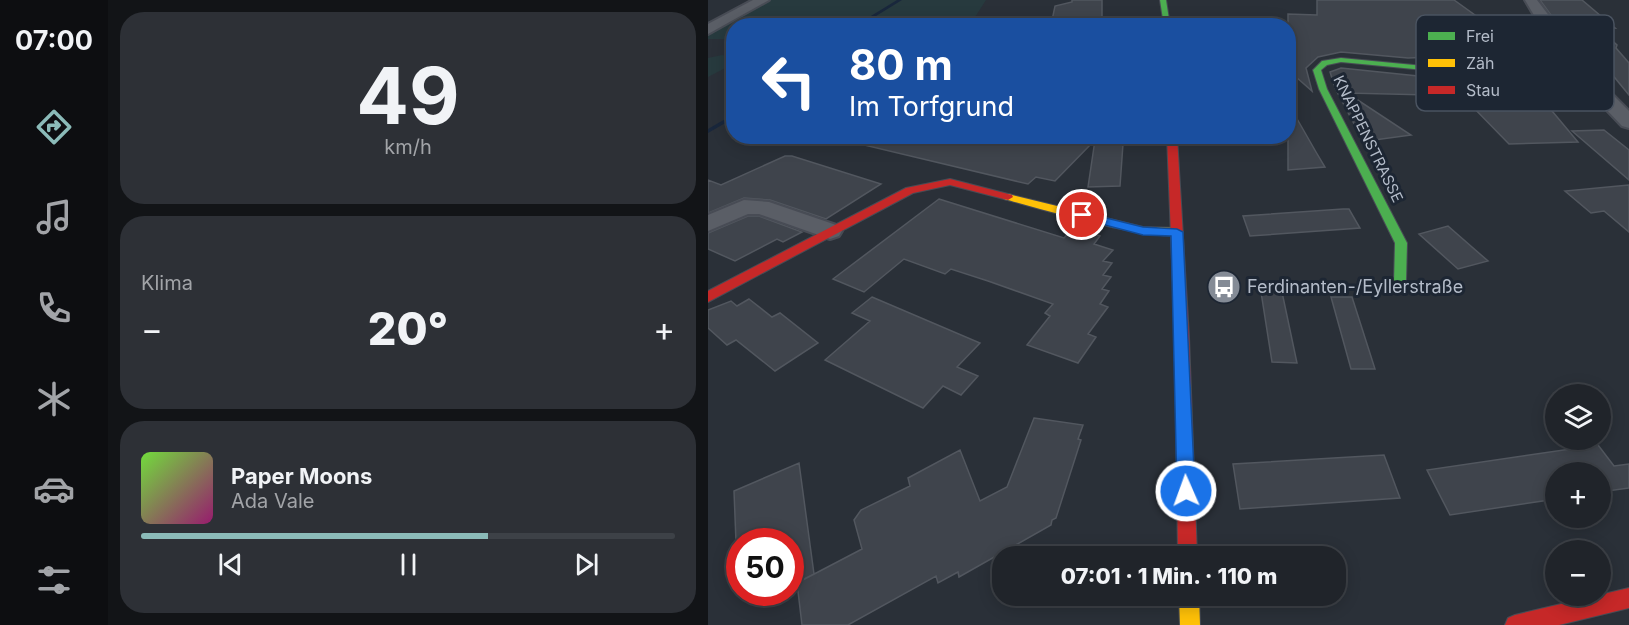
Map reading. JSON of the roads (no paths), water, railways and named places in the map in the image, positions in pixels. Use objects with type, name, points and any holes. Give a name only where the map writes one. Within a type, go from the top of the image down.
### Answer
[{"type":"street","points":[[730,18],[763,0]]},
{"type":"street","points":[[1163,0],[1166,18]]},
{"type":"street","points":[[1531,0],[1542,15]]},
{"type":"street","points":[[708,30],[726,20]]},
{"type":"street","points":[[708,39],[725,39]]},
{"type":"street","name":"KNAPPENSTRASSE","points":[[1400,282],[1401,243],[1323,89],[1317,70],[1325,63],[1341,60],[1416,68]]},
{"type":"street","points":[[1614,91],[1629,93]]},
{"type":"street","points":[[1614,107],[1629,122]]},
{"type":"street","points":[[1172,144],[1188,546]]},
{"type":"street","points":[[708,297],[912,188],[927,183],[950,182],[1143,231],[1177,232]]},
{"type":"street","points":[[708,224],[744,207],[761,207],[830,231]]},
{"type":"street","points":[[1515,625],[1629,598]]},
{"type":"street","points":[[1189,606],[1190,625]]},
{"type":"waterway","points":[[870,18],[900,0]]},
{"type":"waterway","points":[[708,131],[726,120]]},
{"type":"place","name":"Ferdinanten-/Eyllerstraße","points":[[1224,287]]}]
